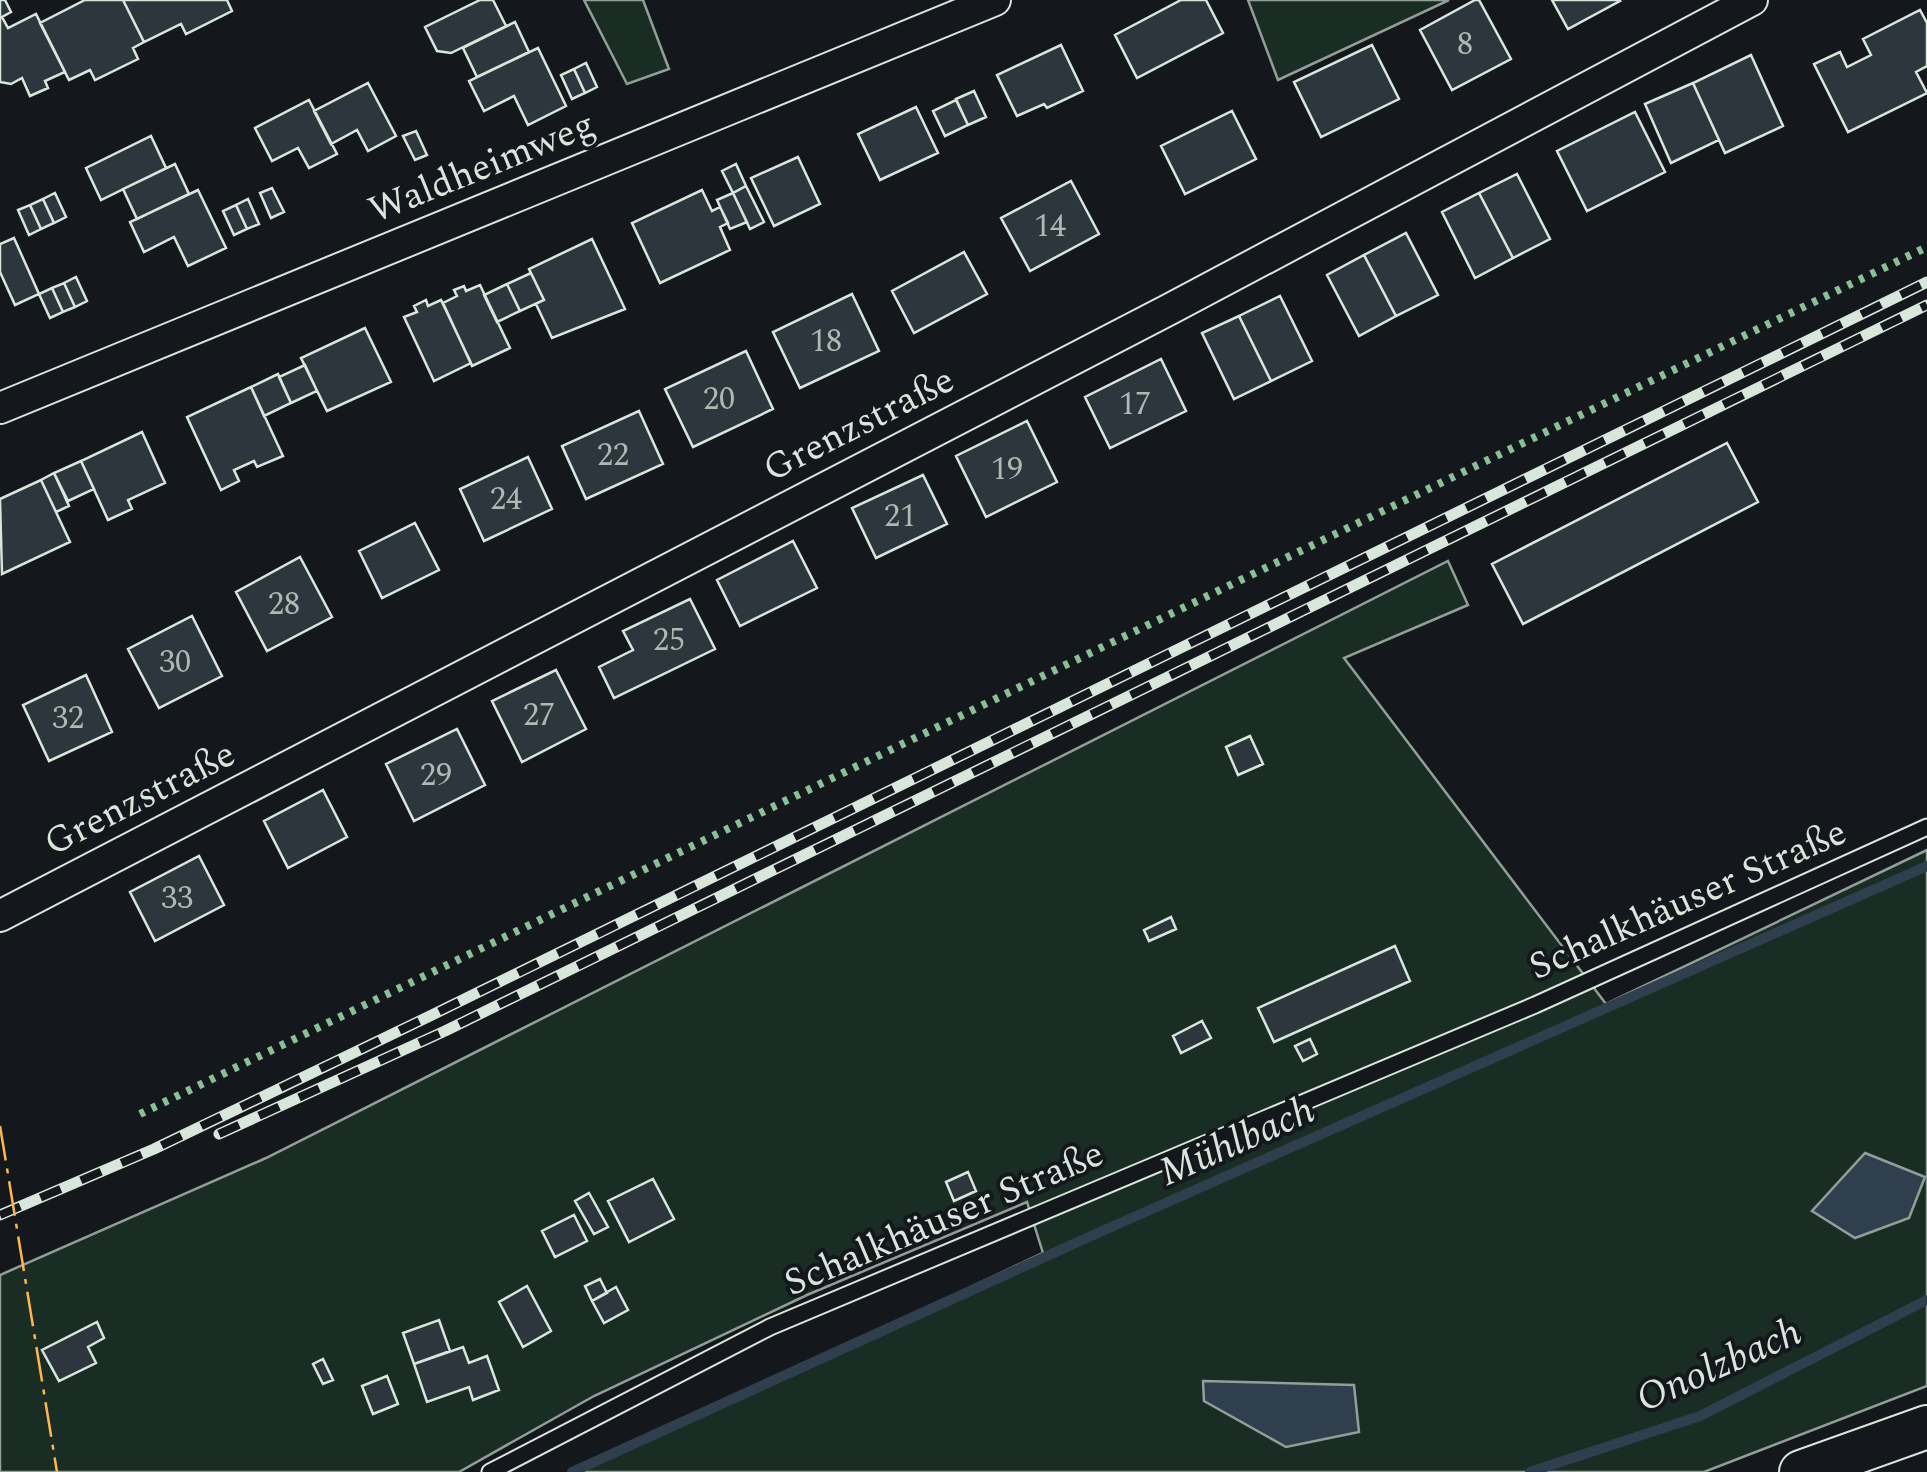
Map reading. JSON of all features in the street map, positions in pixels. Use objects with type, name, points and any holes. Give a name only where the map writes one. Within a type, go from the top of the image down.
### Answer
[{"type":"main road","points":[[1801,1472],[1927,1427]]},
{"type":"street","name":"Waldheimweg","points":[[0,408],[994,0]]},
{"type":"street","name":"Grenzstraße","points":[[0,916],[1170,309],[1752,0]]},
{"type":"lane","name":"Schalkhäuser Straße","points":[[490,1472],[770,1326],[1535,1005],[1927,828]]},
{"type":"green space","points":[[584,0],[643,0],[669,69],[627,84]]},
{"type":"green space","points":[[1248,0],[1449,0],[1278,80]]},
{"type":"green space","points":[[1448,561],[1468,605],[1344,658],[1606,1004],[1927,850],[1927,1386],[1704,1472],[577,1472],[1043,1253],[1027,1202],[807,1295],[594,1396],[459,1472],[0,1472],[0,1275],[266,1158]]},
{"type":"water","points":[[1865,1153],[1925,1177],[1909,1218],[1855,1238],[1812,1211]]},
{"type":"water","points":[[1203,1381],[1354,1385],[1359,1432],[1286,1447],[1204,1401]]},
{"type":"building","points":[[0,0],[5,0],[11,12],[2,17],[8,28],[36,14],[65,72],[45,81],[48,88],[30,96],[22,78],[11,84],[0,82]]},
{"type":"building","points":[[85,0],[123,0],[144,42],[133,48],[138,59],[95,80],[90,70],[69,80],[40,23]]},
{"type":"building","points":[[123,0],[227,0],[232,11],[186,34],[181,24],[144,42]]},
{"type":"building","points":[[480,0],[493,0],[506,26],[451,53],[437,51],[425,27]]},
{"type":"building","points":[[1181,0],[1206,0],[1223,33],[1137,78],[1115,35]]},
{"type":"building","points":[[1479,0],[1511,59],[1452,90],[1420,30]]},
{"type":"building","points":[[1552,0],[1619,0],[1620,1],[1568,29]]},
{"type":"building","points":[[1920,10],[1927,23],[1927,66],[1916,72],[1927,93],[1848,132],[1814,64],[1840,52],[1847,67],[1871,55],[1863,39]]},
{"type":"building","points":[[515,22],[529,52],[477,77],[463,48]]},
{"type":"building","points":[[1061,45],[1083,91],[1047,108],[1044,104],[1017,116],[997,75]]},
{"type":"building","points":[[1372,45],[1399,99],[1321,137],[1294,82]]},
{"type":"building","points":[[538,48],[566,106],[528,125],[514,96],[484,111],[469,81]]},
{"type":"building","points":[[1751,55],[1783,126],[1725,153],[1693,83]]},
{"type":"building","points":[[586,63],[597,87],[585,93],[574,69]]},
{"type":"building","points":[[574,69],[585,93],[572,99],[561,75]]},
{"type":"building","points":[[368,83],[396,136],[368,151],[357,130],[331,144],[314,111]]},
{"type":"building","points":[[1693,83],[1719,140],[1671,163],[1645,104]]},
{"type":"building","points":[[974,91],[986,117],[968,125],[956,99]]},
{"type":"building","points":[[309,100],[337,154],[309,168],[298,148],[272,161],[255,128]]},
{"type":"building","points":[[956,100],[968,125],[945,136],[933,111]]},
{"type":"building","points":[[916,107],[938,153],[880,180],[858,134]]},
{"type":"building","points":[[1232,111],[1256,159],[1185,194],[1161,146]]},
{"type":"building","points":[[1635,112],[1665,172],[1587,211],[1557,151]]},
{"type":"building","points":[[416,131],[427,155],[415,160],[403,136]]},
{"type":"building","points":[[151,136],[166,168],[101,200],[86,168]]},
{"type":"building","points":[[798,157],[820,204],[774,226],[751,178]]},
{"type":"building","points":[[175,164],[189,194],[137,219],[123,189]]},
{"type":"building","points":[[736,164],[746,186],[733,193],[722,171]]},
{"type":"building","points":[[1517,174],[1550,239],[1513,258],[1479,193]]},
{"type":"building","points":[[1071,181],[1099,234],[1030,271],[1001,218]]},
{"type":"building","points":[[746,186],[764,222],[750,229],[733,193]]},
{"type":"building","points":[[272,188],[284,212],[271,218],[260,193]]},
{"type":"building","points":[[198,190],[226,248],[188,266],[174,237],[144,252],[130,222]]},
{"type":"building","points":[[702,190],[712,211],[720,207],[728,223],[720,227],[730,250],[660,283],[632,223]]},
{"type":"building","points":[[55,193],[66,217],[54,223],[43,199]]},
{"type":"building","points":[[733,193],[747,222],[730,229],[717,200]]},
{"type":"building","points":[[1479,193],[1513,258],[1475,278],[1442,212]]},
{"type":"building","points":[[43,199],[54,223],[41,229],[30,205]]},
{"type":"building","points":[[248,199],[259,224],[247,229],[236,205]]},
{"type":"building","points":[[30,205],[41,229],[29,235],[18,210]]},
{"type":"building","points":[[236,205],[247,229],[234,235],[223,211]]},
{"type":"building","points":[[1406,233],[1438,295],[1396,316],[1364,255]]},
{"type":"building","points":[[14,238],[39,294],[15,305],[0,272],[0,244]]},
{"type":"building","points":[[592,239],[625,309],[552,338],[536,304],[544,300],[529,269]]},
{"type":"building","points":[[964,252],[987,294],[914,333],[892,291]]},
{"type":"building","points":[[1364,255],[1396,316],[1359,336],[1327,275]]},
{"type":"building","points":[[531,273],[544,300],[520,311],[507,284]]},
{"type":"building","points":[[76,277],[87,301],[75,307],[64,283]]},
{"type":"building","points":[[64,283],[75,307],[63,312],[52,288]]},
{"type":"building","points":[[507,284],[520,311],[497,322],[484,295]]},
{"type":"building","points":[[480,285],[510,348],[472,366],[443,303],[457,296],[454,290],[464,286],[466,291]]},
{"type":"building","points":[[52,288],[63,312],[50,318],[39,294]]},
{"type":"building","points":[[852,294],[879,351],[800,388],[773,332]]},
{"type":"building","points":[[1280,296],[1312,361],[1271,381],[1239,316]]},
{"type":"building","points":[[426,300],[428,306],[441,300],[471,363],[434,381],[404,317],[417,312],[414,306]]},
{"type":"building","points":[[1239,316],[1271,381],[1234,399],[1202,333]]},
{"type":"building","points":[[365,328],[391,382],[327,411],[301,358]]},
{"type":"building","points":[[746,351],[773,409],[693,447],[665,389]]},
{"type":"building","points":[[1161,359],[1186,411],[1110,448],[1085,397]]},
{"type":"building","points":[[305,365],[317,391],[291,403],[279,377]]},
{"type":"building","points":[[278,374],[291,403],[264,416],[251,387]]},
{"type":"building","points":[[251,387],[283,456],[257,467],[254,461],[234,470],[239,481],[221,490],[187,417]]},
{"type":"building","points":[[639,411],[663,464],[586,499],[562,446]]},
{"type":"building","points":[[1027,421],[1057,482],[986,517],[956,456]]},
{"type":"building","points":[[142,432],[165,483],[128,500],[132,509],[108,520],[81,461]]},
{"type":"building","points":[[1727,443],[1758,502],[1523,624],[1492,564]]},
{"type":"building","points":[[528,457],[552,509],[484,541],[460,489]]},
{"type":"building","points":[[81,461],[94,489],[68,501],[54,473]]},
{"type":"building","points":[[54,473],[69,506],[56,512],[41,480]]},
{"type":"building","points":[[923,475],[947,524],[876,558],[852,508]]},
{"type":"building","points":[[41,480],[70,542],[2,574],[0,499]]},
{"type":"building","points":[[415,523],[439,570],[382,598],[359,551]]},
{"type":"building","points":[[793,541],[817,588],[740,626],[717,580]]},
{"type":"building","points":[[300,557],[332,617],[267,651],[236,592]]},
{"type":"building","points":[[690,599],[715,649],[614,698],[599,667],[633,650],[623,631]]},
{"type":"building","points":[[192,616],[222,676],[159,708],[128,649]]},
{"type":"building","points":[[556,670],[586,729],[522,762],[492,701]]},
{"type":"building","points":[[86,675],[112,732],[49,761],[23,705]]},
{"type":"building","points":[[457,729],[485,785],[414,821],[386,764]]},
{"type":"building","points":[[1250,736],[1263,764],[1238,775],[1226,747]]},
{"type":"building","points":[[323,790],[347,837],[288,868],[264,821]]},
{"type":"building","points":[[199,856],[224,905],[155,941],[130,892]]},
{"type":"building","points":[[1171,917],[1176,929],[1149,941],[1144,930]]},
{"type":"building","points":[[1395,946],[1410,981],[1274,1042],[1258,1008]]},
{"type":"building","points":[[1202,1021],[1211,1038],[1181,1053],[1173,1036]]},
{"type":"building","points":[[1310,1039],[1317,1054],[1303,1061],[1295,1046]]},
{"type":"building","points":[[968,1172],[976,1191],[954,1201],[946,1182]]},
{"type":"building","points":[[653,1179],[674,1219],[629,1242],[608,1201]]},
{"type":"building","points":[[589,1193],[608,1227],[594,1234],[575,1201]]},
{"type":"building","points":[[574,1215],[587,1241],[555,1257],[542,1231]]},
{"type":"building","points":[[600,1279],[607,1293],[592,1301],[585,1286]]},
{"type":"building","points":[[527,1286],[551,1331],[523,1347],[499,1302]]},
{"type":"building","points":[[616,1287],[628,1310],[604,1323],[592,1301]]},
{"type":"building","points":[[439,1320],[450,1351],[414,1364],[403,1333]]},
{"type":"building","points":[[97,1322],[104,1338],[88,1347],[96,1363],[59,1381],[42,1350]]},
{"type":"building","points":[[463,1347],[469,1363],[487,1356],[499,1390],[473,1400],[469,1387],[427,1402],[414,1364]]},
{"type":"building","points":[[323,1359],[333,1380],[323,1384],[313,1364]]},
{"type":"building","points":[[387,1376],[398,1404],[373,1414],[362,1386]]},
{"type":"waterway","name":"Mühlbach","points":[[572,1472],[1091,1236],[1927,866]]},
{"type":"waterway","name":"Onolzbach","points":[[1530,1472],[1700,1416],[1927,1300]]},
{"type":"railway","points":[[0,1215],[154,1149],[434,1014],[1927,282]]},
{"type":"railway","points":[[219,1134],[445,1031],[1927,305]]},
{"type":"hedge","points":[[140,1114],[1927,247]]},
{"type":"power","points":[[0,1126],[57,1472]]}]
